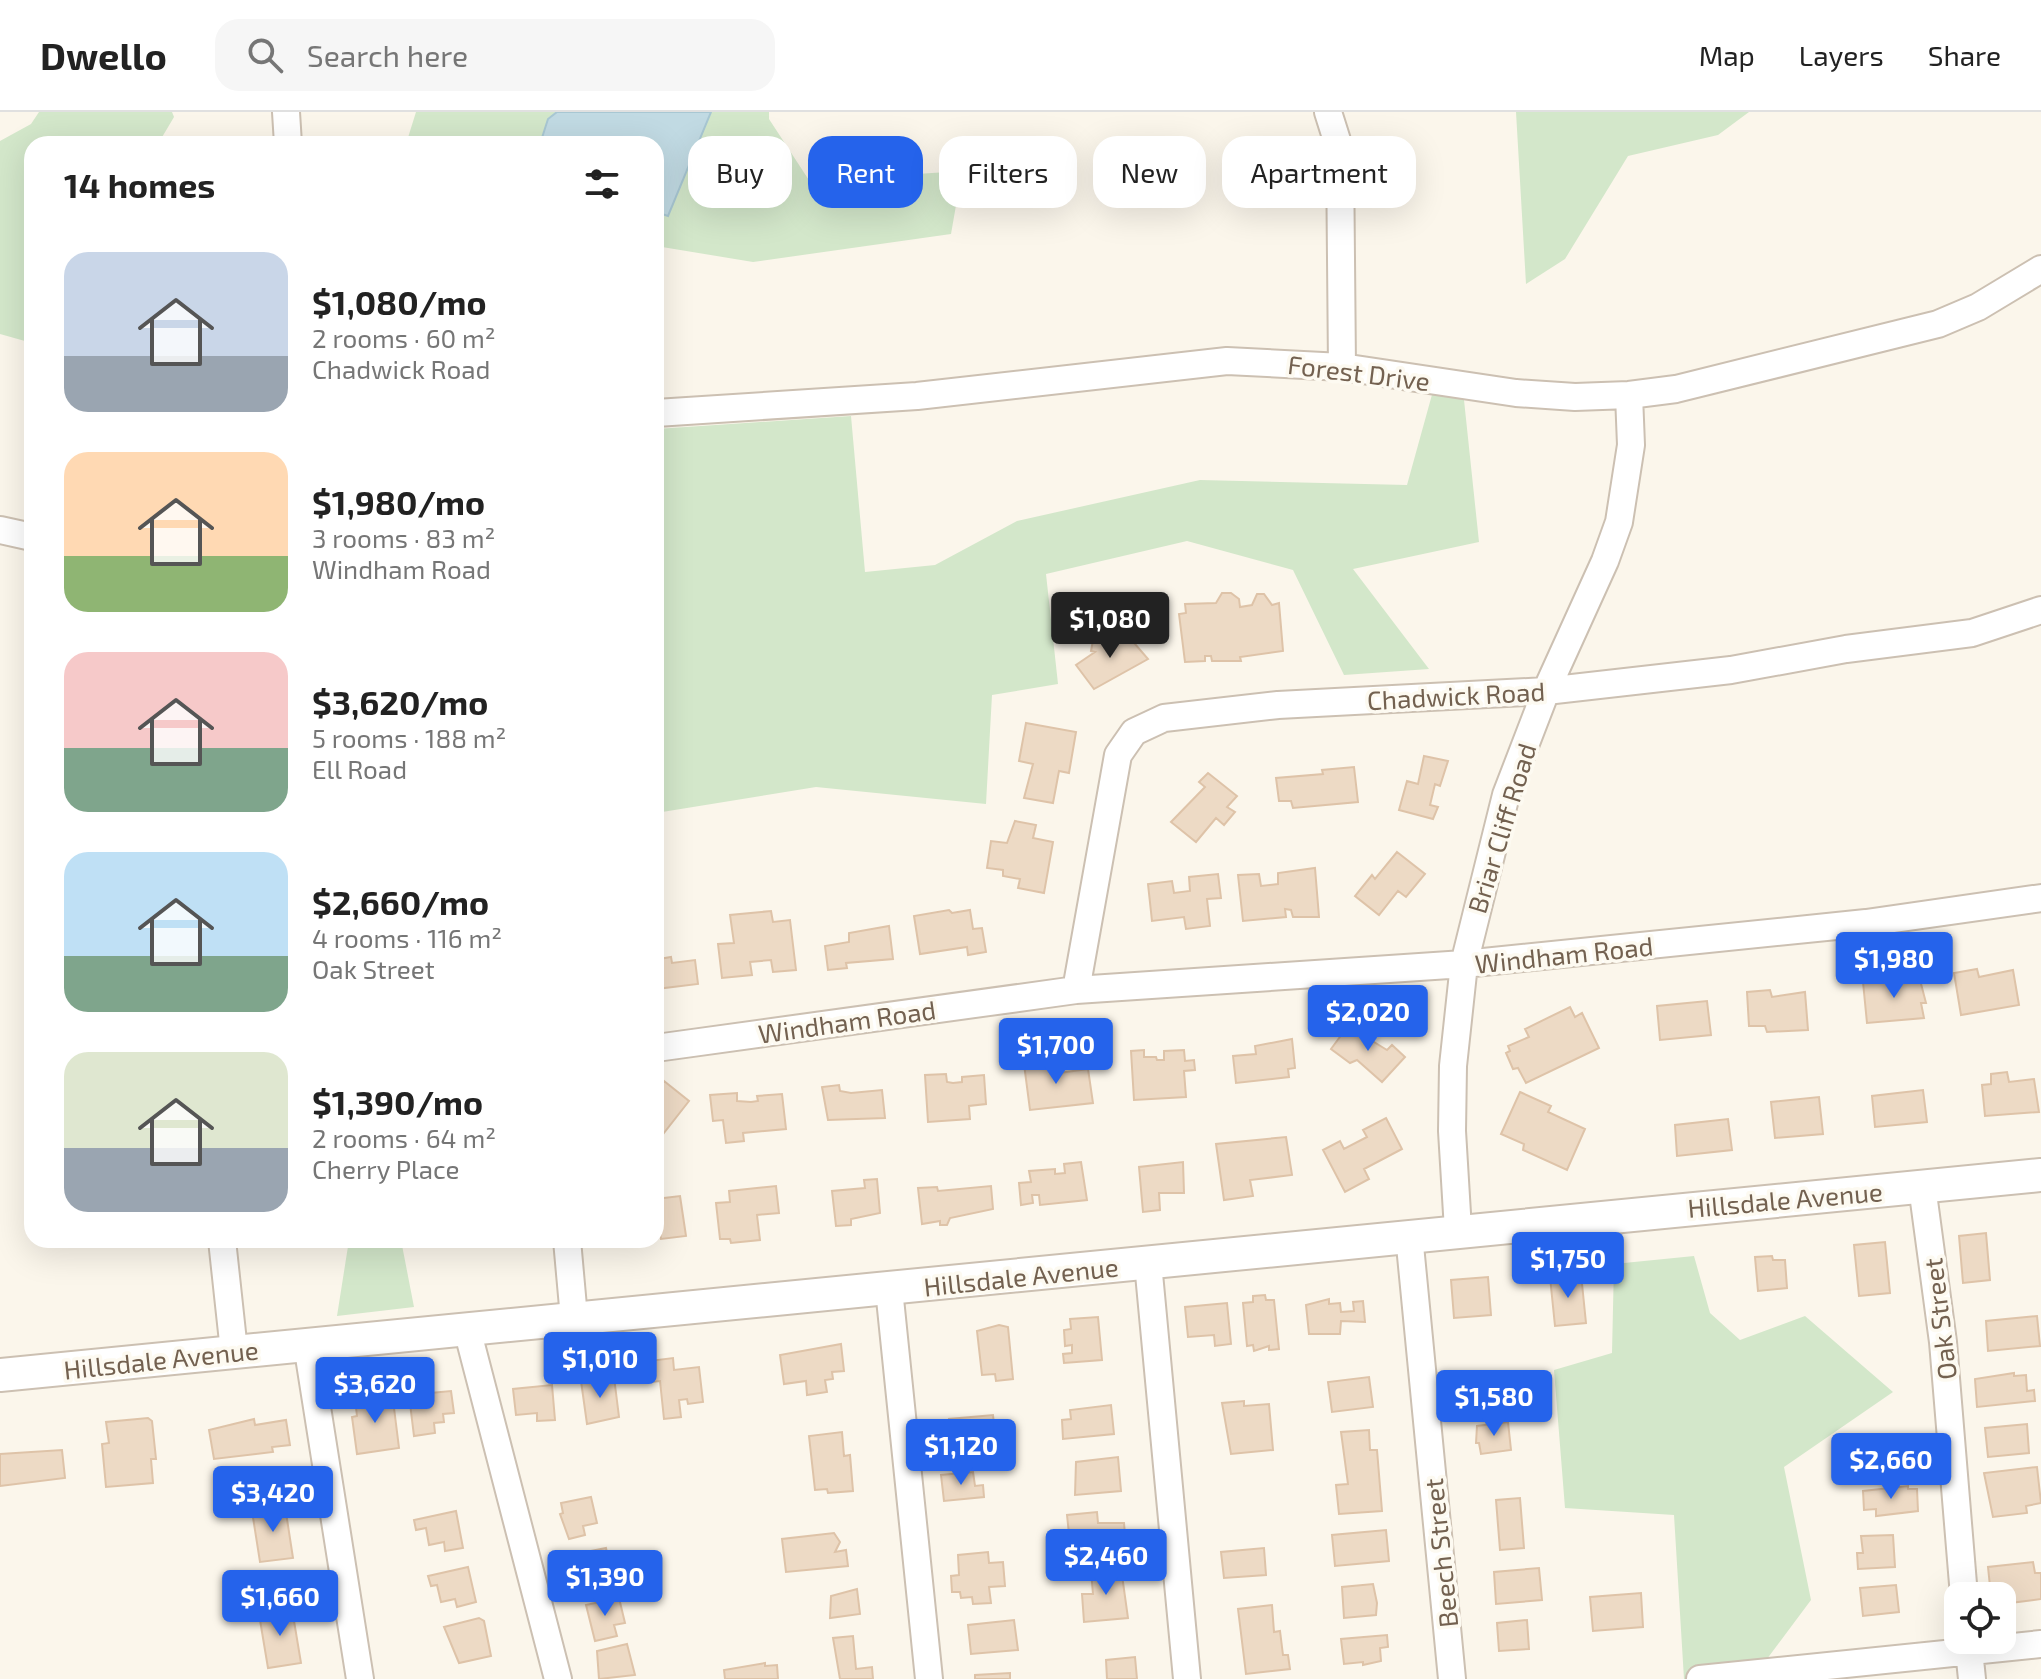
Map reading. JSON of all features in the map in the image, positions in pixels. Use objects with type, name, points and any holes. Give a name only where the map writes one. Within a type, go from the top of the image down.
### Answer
[{"type":"street","points":[[286,112],[288,136]]},
{"type":"street","points":[[1328,112],[1340,150],[1342,367]]},
{"type":"street","name":"Forest Drive","points":[[664,412],[917,396],[1214,361],[1282,361],[1342,367],[1516,393],[1575,397],[1629,395],[1676,389],[1938,324],[1978,307],[2041,269]]},
{"type":"street","name":"Briar Cliff Road","points":[[1458,1230],[1452,1131],[1453,1066],[1464,964],[1506,795],[1546,691],[1605,561],[1619,522],[1631,445],[1629,395]]},
{"type":"street","points":[[0,530],[24,535]]},
{"type":"street","name":"Chadwick Road","points":[[1076,990],[1118,755],[1134,732],[1164,718],[1278,705],[1546,691],[1731,670],[1846,649],[1972,633],[2041,610]]},
{"type":"street","name":"Windham Road","points":[[664,1047],[1076,990],[1464,964],[1866,923],[2041,898]]},
{"type":"street","name":"Hillsdale Avenue","points":[[0,1375],[2041,1175]]},
{"type":"street","name":"Oak Street","points":[[1922,1186],[1943,1342],[1963,1582]]},
{"type":"street","name":"Beech Street","points":[[1409,1235],[1452,1679]]},
{"type":"street","points":[[223,1248],[234,1351]]},
{"type":"street","points":[[568,1248],[574,1318]]},
{"type":"street","points":[[1148,1263],[1187,1679]]},
{"type":"street","points":[[889,1289],[929,1679]]},
{"type":"street","points":[[467,1329],[558,1679]]},
{"type":"street","points":[[307,1344],[360,1679]]},
{"type":"street","points":[[2016,1645],[2041,1644]]},
{"type":"street","points":[[1700,1679],[1944,1649]]},
{"type":"street","points":[[1970,1654],[1972,1679]]},
{"type":"green space","points":[[39,112],[172,112],[174,117],[163,136],[24,136],[24,341],[0,334],[0,141],[31,124]]},
{"type":"green space","points":[[416,112],[557,112],[548,119],[543,136],[408,136]]},
{"type":"green space","points":[[711,112],[769,112],[769,119],[780,136],[701,136]]},
{"type":"green space","points":[[1516,112],[1749,112],[1718,135],[1628,156],[1565,259],[1526,284]]},
{"type":"green space","points":[[792,154],[808,179],[808,208],[923,208],[923,174],[939,173],[939,208],[956,208],[951,234],[753,262],[664,247],[664,214],[668,215],[688,167],[688,208],[792,208]]},
{"type":"green space","points":[[1433,391],[1464,400],[1479,542],[1353,569],[1429,669],[1344,675],[1293,570],[1187,541],[1046,574],[1058,684],[992,695],[986,804],[816,787],[664,812],[664,428],[851,416],[865,572],[935,565],[1017,521],[1200,480],[1407,485]]},
{"type":"green space","points":[[348,1248],[403,1248],[414,1307],[337,1316]]},
{"type":"green space","points":[[1694,1256],[1710,1313],[1740,1340],[1805,1316],[1893,1392],[1784,1467],[1811,1600],[1752,1679],[1684,1679],[1674,1515],[1565,1508],[1554,1370],[1612,1353],[1614,1264]]},
{"type":"water","points":[[557,112],[711,112],[701,136],[688,136],[688,168],[668,216],[664,215],[664,136],[543,136],[548,119]]},
{"type":"building","points":[[1222,593],[1231,593],[1239,599],[1240,607],[1252,605],[1257,594],[1264,594],[1272,605],[1279,603],[1283,651],[1240,657],[1241,661],[1212,661],[1211,656],[1205,656],[1205,661],[1185,662],[1179,614],[1186,613],[1185,604],[1216,603]]},
{"type":"building","points":[[1094,635],[1108,638],[1112,647],[1129,637],[1148,659],[1094,689],[1076,665],[1095,652],[1091,651]]},
{"type":"building","points":[[1026,723],[1076,732],[1069,773],[1059,771],[1053,803],[1024,798],[1033,764],[1019,761]]},
{"type":"building","points":[[1424,756],[1448,761],[1440,786],[1435,784],[1430,805],[1438,807],[1433,819],[1399,810],[1407,781],[1418,784]]},
{"type":"building","points":[[1354,767],[1358,802],[1293,808],[1291,801],[1279,801],[1276,778],[1323,774],[1322,770]]},
{"type":"building","points":[[1208,773],[1237,796],[1227,807],[1235,812],[1224,825],[1216,818],[1196,842],[1171,822],[1205,787],[1199,782]]},
{"type":"building","points":[[1015,821],[1036,825],[1033,838],[1053,842],[1044,893],[1018,888],[1020,879],[1003,876],[1003,870],[987,868],[991,841],[1007,843]]},
{"type":"building","points":[[1397,852],[1425,874],[1406,897],[1398,891],[1379,915],[1355,896],[1372,875],[1375,879]]},
{"type":"building","points":[[1315,868],[1319,917],[1293,917],[1291,910],[1285,909],[1286,917],[1243,921],[1238,875],[1259,874],[1261,886],[1278,884],[1278,873]]},
{"type":"building","points":[[1218,874],[1221,898],[1207,899],[1210,926],[1186,929],[1184,917],[1152,921],[1148,884],[1172,881],[1174,893],[1190,891],[1189,877]]},
{"type":"building","points":[[949,910],[952,913],[970,910],[973,929],[982,928],[986,952],[968,955],[967,947],[920,954],[914,916]]},
{"type":"building","points":[[771,911],[773,922],[790,920],[796,970],[773,972],[771,960],[750,962],[752,975],[722,978],[718,944],[734,943],[730,915]]},
{"type":"building","points":[[889,926],[893,959],[846,963],[847,968],[828,970],[825,946],[849,942],[849,933]]},
{"type":"building","points":[[671,957],[672,963],[695,960],[698,984],[664,988],[664,958]]},
{"type":"building","points":[[1977,969],[1979,977],[2013,970],[2019,1005],[1961,1015],[1954,973]]},
{"type":"building","points":[[1919,976],[1926,1003],[1921,1003],[1924,1018],[1867,1023],[1863,982]]},
{"type":"building","points":[[1770,990],[1772,997],[1805,992],[1808,1030],[1767,1032],[1765,1026],[1749,1026],[1747,992]]},
{"type":"building","points":[[1707,1001],[1711,1035],[1660,1040],[1657,1006]]},
{"type":"building","points":[[1570,1007],[1575,1017],[1582,1013],[1599,1048],[1526,1083],[1518,1068],[1513,1069],[1506,1053],[1510,1051],[1508,1046],[1529,1037],[1525,1029]]},
{"type":"building","points":[[1348,1026],[1387,1050],[1392,1045],[1405,1057],[1382,1082],[1357,1060],[1350,1063],[1331,1049]]},
{"type":"building","points":[[1292,1039],[1295,1068],[1288,1069],[1289,1077],[1236,1083],[1233,1056],[1256,1054],[1255,1046]]},
{"type":"building","points":[[1144,1050],[1144,1057],[1164,1060],[1164,1051],[1184,1050],[1185,1061],[1194,1060],[1195,1070],[1184,1071],[1186,1097],[1134,1100],[1131,1051]]},
{"type":"building","points":[[1052,1060],[1054,1070],[1059,1069],[1059,1073],[1088,1069],[1093,1103],[1030,1110],[1024,1064]]},
{"type":"building","points":[[2007,1072],[2009,1082],[2034,1079],[2039,1112],[1985,1116],[1982,1085],[1991,1084],[1991,1074]]},
{"type":"building","points":[[946,1074],[947,1082],[953,1083],[962,1082],[962,1077],[984,1075],[986,1104],[969,1106],[970,1119],[928,1122],[925,1075]]},
{"type":"building","points":[[664,1081],[689,1101],[664,1133]]},
{"type":"building","points":[[839,1085],[840,1091],[851,1093],[882,1090],[885,1118],[828,1120],[822,1087]]},
{"type":"building","points":[[1923,1090],[1927,1122],[1875,1127],[1872,1096]]},
{"type":"building","points":[[1520,1092],[1551,1106],[1548,1112],[1585,1129],[1567,1170],[1523,1150],[1524,1144],[1501,1134]]},
{"type":"building","points":[[737,1093],[737,1101],[751,1102],[758,1101],[757,1096],[782,1094],[786,1129],[743,1133],[744,1141],[726,1143],[723,1120],[713,1121],[710,1095]]},
{"type":"building","points":[[1819,1097],[1823,1134],[1775,1138],[1771,1102]]},
{"type":"building","points":[[1386,1118],[1402,1149],[1364,1169],[1369,1179],[1345,1192],[1323,1150],[1340,1141],[1344,1149],[1367,1137],[1363,1130]]},
{"type":"building","points":[[1728,1119],[1732,1150],[1677,1156],[1675,1125]]},
{"type":"building","points":[[1286,1137],[1292,1175],[1250,1180],[1253,1196],[1224,1200],[1216,1144]]},
{"type":"building","points":[[1081,1162],[1087,1200],[1040,1205],[1039,1195],[1032,1195],[1033,1203],[1021,1205],[1019,1183],[1031,1182],[1029,1171],[1055,1169],[1055,1174],[1065,1173],[1064,1164]]},
{"type":"building","points":[[1183,1162],[1184,1193],[1159,1193],[1160,1210],[1143,1212],[1139,1167]]},
{"type":"building","points":[[877,1179],[880,1213],[851,1219],[851,1225],[836,1226],[832,1191],[865,1188],[864,1180]]},
{"type":"building","points":[[776,1186],[779,1213],[757,1215],[760,1240],[731,1243],[730,1239],[720,1239],[716,1203],[730,1202],[729,1191]]},
{"type":"building","points":[[991,1186],[993,1209],[950,1218],[947,1225],[940,1225],[940,1221],[922,1224],[918,1188],[937,1187],[938,1191]]},
{"type":"building","points":[[680,1196],[686,1236],[664,1239],[664,1198]]},
{"type":"building","points":[[1986,1233],[1990,1280],[1963,1283],[1959,1236]]},
{"type":"building","points":[[1885,1242],[1890,1293],[1859,1296],[1854,1245]]},
{"type":"building","points":[[1772,1256],[1773,1260],[1785,1260],[1787,1288],[1758,1291],[1755,1257]]},
{"type":"building","points":[[1581,1274],[1586,1323],[1555,1326],[1550,1277]]},
{"type":"building","points":[[1488,1277],[1491,1315],[1454,1318],[1451,1280]]},
{"type":"building","points":[[1265,1295],[1266,1300],[1274,1300],[1279,1349],[1269,1350],[1269,1346],[1254,1351],[1253,1345],[1247,1346],[1243,1303],[1253,1302],[1253,1296]]},
{"type":"building","points":[[1329,1299],[1329,1304],[1340,1303],[1341,1312],[1354,1311],[1353,1302],[1363,1301],[1365,1322],[1341,1321],[1340,1334],[1309,1334],[1306,1305]]},
{"type":"building","points":[[1227,1303],[1231,1344],[1215,1346],[1214,1335],[1188,1337],[1185,1307]]},
{"type":"building","points":[[2037,1316],[2040,1346],[1988,1351],[1986,1321]]},
{"type":"building","points":[[1098,1317],[1102,1360],[1064,1363],[1063,1354],[1072,1353],[1072,1345],[1065,1346],[1064,1330],[1071,1329],[1070,1319]]},
{"type":"building","points":[[999,1325],[1008,1327],[1013,1379],[996,1381],[995,1374],[982,1375],[977,1331]]},
{"type":"building","points":[[841,1344],[844,1371],[832,1372],[833,1379],[825,1380],[827,1392],[807,1395],[806,1381],[784,1384],[780,1355]]},
{"type":"building","points":[[673,1358],[674,1370],[699,1367],[703,1402],[688,1404],[687,1399],[679,1400],[681,1417],[664,1419],[660,1381],[652,1382],[649,1361]]},
{"type":"building","points":[[2014,1373],[2014,1376],[2026,1375],[2027,1391],[2034,1390],[2035,1401],[1977,1407],[1975,1379]]},
{"type":"building","points":[[614,1377],[619,1417],[587,1424],[581,1381]]},
{"type":"building","points":[[1369,1377],[1373,1407],[1332,1412],[1328,1382]]},
{"type":"building","points":[[552,1385],[555,1420],[537,1421],[537,1413],[516,1415],[513,1389]]},
{"type":"building","points":[[451,1391],[454,1413],[443,1414],[444,1422],[434,1423],[435,1433],[414,1436],[409,1395]]},
{"type":"building","points":[[378,1395],[379,1401],[393,1400],[399,1448],[357,1454],[352,1417],[357,1416],[355,1399]]},
{"type":"building","points":[[1244,1401],[1244,1406],[1269,1404],[1273,1450],[1231,1454],[1222,1403]]},
{"type":"building","points":[[1111,1405],[1114,1434],[1063,1439],[1062,1420],[1071,1419],[1070,1410]]},
{"type":"building","points":[[993,1415],[996,1443],[952,1447],[949,1419]]},
{"type":"building","points":[[148,1418],[152,1421],[156,1459],[151,1459],[153,1483],[106,1487],[102,1444],[109,1443],[106,1422]]},
{"type":"building","points":[[254,1419],[255,1425],[286,1420],[290,1445],[272,1447],[273,1452],[214,1459],[209,1430]]},
{"type":"building","points":[[1508,1422],[1511,1450],[1481,1454],[1479,1443],[1476,1443],[1477,1426]]},
{"type":"building","points":[[2027,1424],[2029,1453],[1988,1457],[1985,1428]]},
{"type":"building","points":[[1369,1430],[1370,1450],[1377,1450],[1382,1511],[1339,1514],[1336,1485],[1348,1484],[1341,1432]]},
{"type":"building","points":[[842,1432],[844,1456],[850,1455],[853,1491],[828,1493],[827,1489],[815,1490],[809,1436]]},
{"type":"building","points":[[62,1450],[65,1478],[0,1486],[0,1454]]},
{"type":"building","points":[[1118,1457],[1121,1491],[1075,1495],[1076,1462]]},
{"type":"building","points":[[2037,1467],[2041,1503],[2026,1506],[2027,1513],[1993,1517],[1984,1473]]},
{"type":"building","points":[[973,1472],[975,1486],[983,1485],[984,1497],[944,1501],[941,1475]]},
{"type":"building","points":[[1908,1486],[1908,1489],[1917,1489],[1918,1511],[1876,1516],[1876,1509],[1864,1510],[1863,1491]]},
{"type":"building","points":[[591,1497],[597,1523],[583,1526],[585,1535],[569,1539],[560,1514],[563,1513],[561,1503]]},
{"type":"building","points":[[1520,1498],[1524,1548],[1500,1550],[1496,1500]]},
{"type":"building","points":[[285,1506],[293,1558],[260,1562],[252,1511]]},
{"type":"building","points":[[456,1511],[463,1548],[445,1551],[444,1542],[429,1545],[426,1528],[416,1530],[414,1520]]},
{"type":"building","points":[[1097,1512],[1098,1523],[1124,1523],[1126,1547],[1078,1551],[1076,1534],[1069,1534],[1067,1515]]},
{"type":"building","points":[[1386,1530],[1389,1561],[1335,1566],[1332,1535]]},
{"type":"building","points":[[834,1533],[840,1542],[835,1552],[846,1550],[848,1566],[786,1572],[782,1539]]},
{"type":"building","points":[[1893,1535],[1895,1567],[1858,1569],[1857,1553],[1863,1553],[1861,1536]]},
{"type":"building","points":[[606,1548],[611,1574],[600,1576],[602,1586],[583,1591],[577,1563],[573,1564],[571,1555]]},
{"type":"building","points":[[1264,1548],[1266,1575],[1224,1578],[1221,1552]]},
{"type":"building","points":[[988,1552],[989,1563],[1003,1562],[1005,1586],[989,1587],[991,1603],[973,1604],[972,1597],[961,1598],[960,1592],[952,1592],[951,1576],[959,1575],[958,1555]]},
{"type":"building","points":[[2033,1562],[2035,1573],[2041,1573],[2041,1599],[2016,1602],[2016,1582],[1990,1582],[1988,1567]]},
{"type":"building","points":[[468,1567],[476,1602],[457,1607],[455,1599],[441,1602],[437,1585],[431,1586],[428,1576]]},
{"type":"building","points":[[1121,1568],[1128,1618],[1084,1622],[1082,1594],[1093,1594],[1091,1571]]},
{"type":"building","points":[[1539,1568],[1542,1600],[1496,1604],[1494,1572]]},
{"type":"building","points":[[1373,1584],[1376,1615],[1344,1618],[1342,1587]]},
{"type":"building","points":[[1896,1585],[1899,1612],[1863,1616],[1860,1588]]},
{"type":"building","points":[[857,1589],[860,1614],[830,1618],[831,1596]]},
{"type":"building","points":[[1641,1593],[1643,1627],[1593,1631],[1590,1597]]},
{"type":"building","points":[[619,1598],[625,1623],[614,1625],[617,1636],[595,1641],[586,1605]]},
{"type":"building","points":[[1272,1605],[1274,1632],[1280,1631],[1283,1655],[1288,1655],[1290,1669],[1246,1674],[1238,1609]]},
{"type":"building","points":[[292,1609],[301,1663],[268,1668],[259,1614]]},
{"type":"building","points":[[479,1618],[484,1621],[491,1656],[459,1663],[444,1627]]},
{"type":"building","points":[[1014,1620],[1018,1650],[971,1654],[968,1625]]},
{"type":"building","points":[[1527,1620],[1529,1649],[1499,1651],[1497,1623]]},
{"type":"building","points":[[1387,1635],[1388,1647],[1380,1648],[1381,1661],[1363,1665],[1363,1662],[1344,1664],[1341,1639]]},
{"type":"building","points":[[853,1636],[856,1669],[872,1667],[873,1679],[840,1679],[833,1638]]},
{"type":"building","points":[[627,1644],[635,1675],[599,1679],[597,1651]]},
{"type":"building","points":[[1135,1657],[1137,1679],[1107,1679],[1106,1660]]},
{"type":"building","points":[[765,1663],[765,1666],[777,1665],[778,1679],[725,1679],[724,1670]]},
{"type":"building","points":[[1010,1673],[1010,1679],[975,1679],[975,1675]]}]
